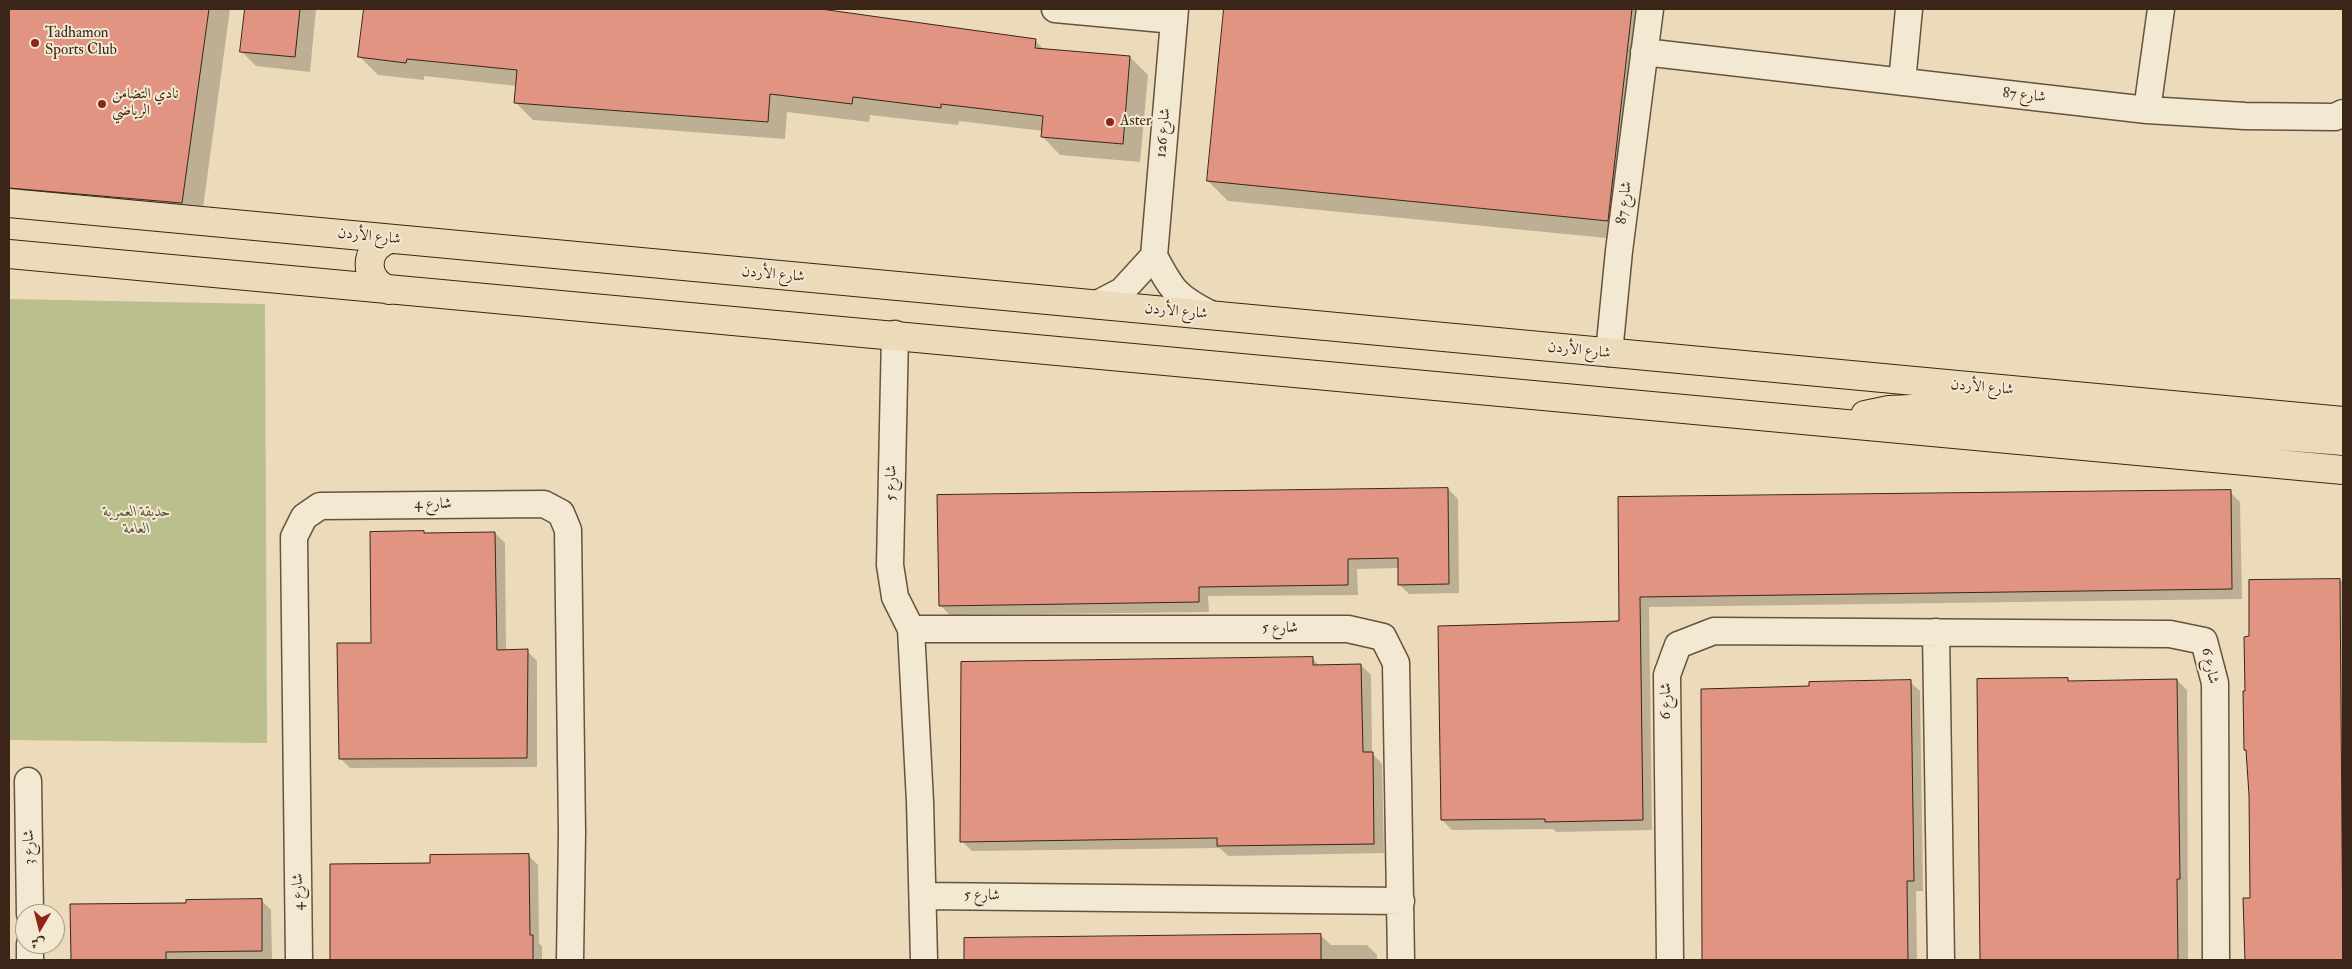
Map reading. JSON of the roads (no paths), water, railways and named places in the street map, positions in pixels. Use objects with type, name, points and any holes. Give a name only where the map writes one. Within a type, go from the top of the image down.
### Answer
[{"type":"main road","name":"شارع الأردن","points":[[9,203],[390,240],[1210,314],[1609,354],[2343,421]]},
{"type":"main road","points":[[389,290],[376,282],[372,276],[369,260],[377,247],[390,240]]},
{"type":"main road","points":[[9,254],[389,290],[895,334],[2343,470]]},
{"type":"main road","points":[[1842,423],[1889,410],[1933,408],[2343,441]]},
{"type":"street","points":[[1055,9],[1174,14]]},
{"type":"street","name":"شارع 87","points":[[1609,354],[1619,251],[1650,9]]},
{"type":"street","points":[[1902,82],[1909,9]]},
{"type":"street","points":[[2147,110],[2160,9]]},
{"type":"street","name":"شارع 126","points":[[1154,256],[1174,14]]},
{"type":"street","name":"شارع 87","points":[[1644,52],[2147,110],[2245,116],[2341,117]]},
{"type":"street","points":[[1095,305],[1122,291],[1154,256],[1168,283],[1184,301],[1210,314]]},
{"type":"street","name":"شارع 5","points":[[895,334],[890,566],[895,598],[911,629],[924,896],[924,960]]},
{"type":"street","name":"شارع 4","points":[[299,960],[294,537],[304,517],[320,506],[544,504],[561,513],[568,530],[572,833],[570,960]]},
{"type":"street","name":"شارع 5","points":[[911,629],[1348,629],[1383,637],[1396,663],[1401,960]]},
{"type":"street","name":"شارع 6","points":[[1670,960],[1667,675],[1678,644],[1714,630],[2170,634],[2204,641],[2215,683],[2216,960]]},
{"type":"street","points":[[1936,632],[1941,960]]},
{"type":"street","name":"شارع 3","points":[[28,781],[30,904]]},
{"type":"street","name":"شارع 5","points":[[924,896],[1401,901]]},
{"type":"place","name":"Tadhamon Sports Club","points":[[35,43]]},
{"type":"place","name":"نادي التضامن الرياضي","points":[[102,104]]},
{"type":"place","name":"Aster","points":[[1110,122]]},
{"type":"park label","name":"حديقة العمرية العامة","points":[[137,522]]}]
